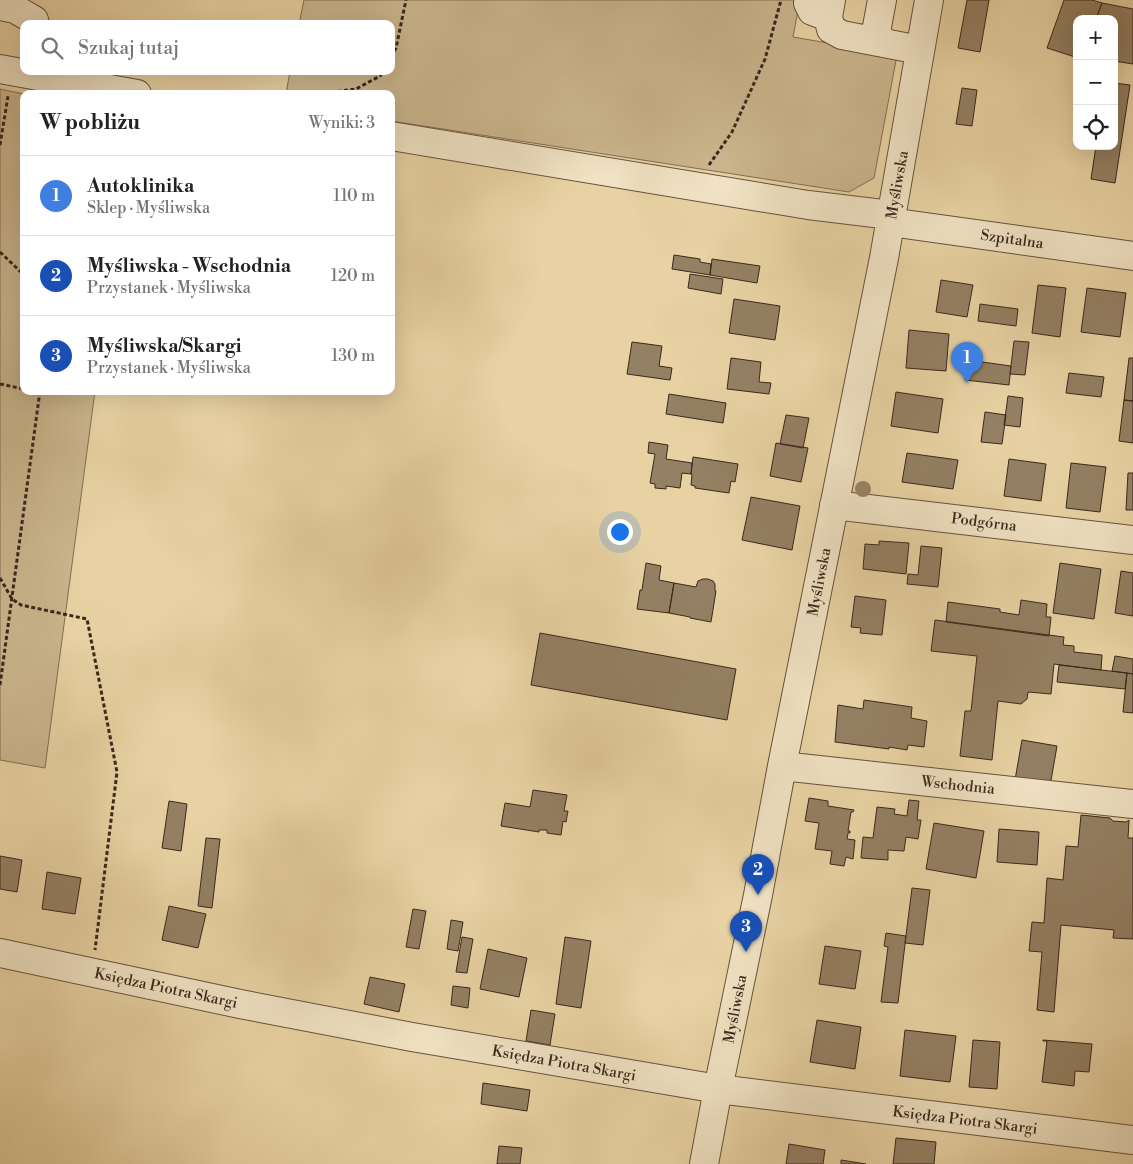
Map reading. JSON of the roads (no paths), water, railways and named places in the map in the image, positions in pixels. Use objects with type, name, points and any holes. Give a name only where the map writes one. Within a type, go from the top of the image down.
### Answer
[{"type":"street","points":[[882,0],[876,32],[883,42]]},
{"type":"street","name":"Myśliwska","points":[[704,1164],[891,218],[930,0]]},
{"type":"street","points":[[0,6],[15,9],[34,20]]},
{"type":"street","points":[[823,6],[831,29],[842,35],[920,50]]},
{"type":"street","points":[[0,69],[20,72]]},
{"type":"street","points":[[39,75],[116,90]]},
{"type":"street","name":"Szpitalna","points":[[395,137],[808,205],[1133,256]]},
{"type":"street","name":"Podgórna","points":[[834,505],[1133,540]]},
{"type":"street","name":"Wschodnia","points":[[782,766],[1133,804]]},
{"type":"street","name":"Księdza Piotra Skargi","points":[[0,953],[240,1004],[402,1035],[718,1089],[1133,1140]]},
{"type":"place","name":"Autoklinika","points":[[967,383]]},
{"type":"place","name":"Myśliwska - Wschodnia","points":[[758,895]]},
{"type":"place","name":"Myśliwska/Skargi","points":[[746,952]]}]
